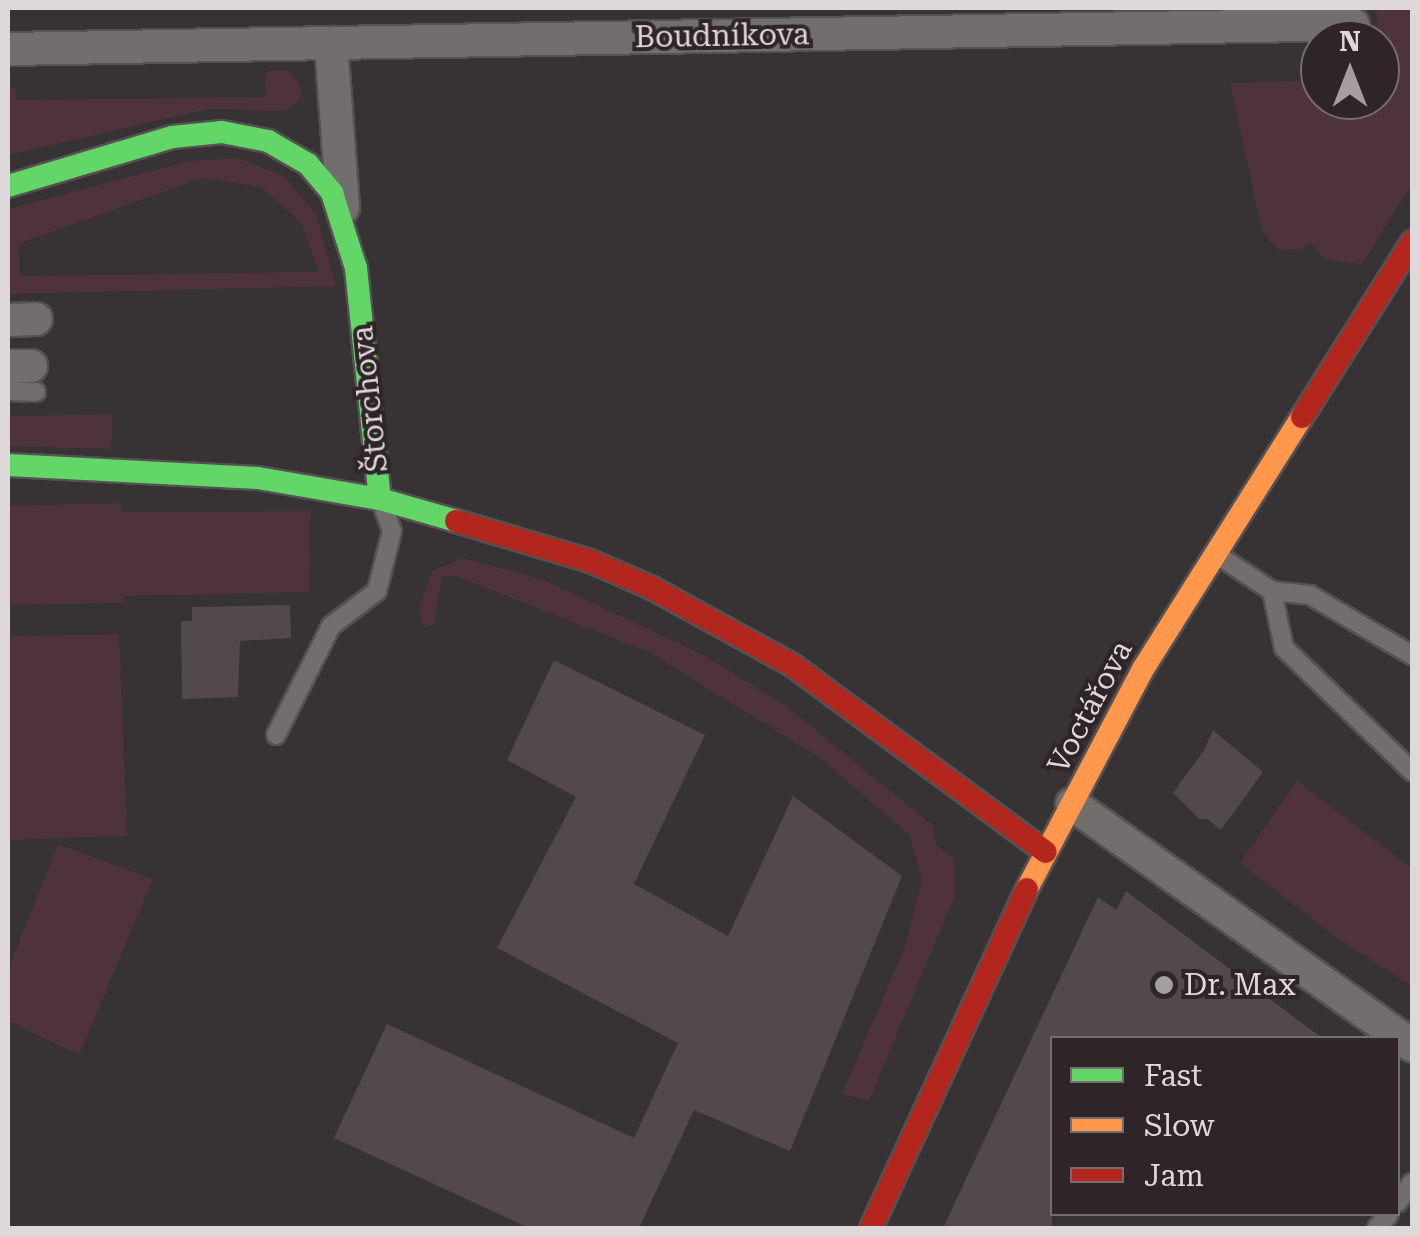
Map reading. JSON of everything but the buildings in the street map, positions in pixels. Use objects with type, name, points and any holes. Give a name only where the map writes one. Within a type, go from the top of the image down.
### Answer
[{"type":"main road","points":[[8,186],[172,137],[222,132],[268,140],[308,164],[332,193],[344,222]]},
{"type":"main road","name":"Štorchova","points":[[344,222],[360,299],[380,499],[590,561],[733,630],[846,701],[1046,852]]},
{"type":"main road","name":"Voctářova","points":[[871,1228],[1003,934],[1143,669],[1412,242]]},
{"type":"main road","points":[[8,465],[258,478],[380,499]]},
{"type":"street","name":"Boudníkova","points":[[331,43],[1149,18],[1300,22]]},
{"type":"street","points":[[8,49],[331,43]]},
{"type":"street","name":"Štorchova","points":[[331,43],[344,222]]},
{"type":"street","points":[[1072,804],[1398,1036]]},
{"type":"lane","points":[[8,391],[25,374]]},
{"type":"lane","points":[[276,736],[331,626],[377,590],[392,531],[380,499]]},
{"type":"lane","points":[[1214,553],[1272,590],[1310,595],[1412,655]]},
{"type":"lane","points":[[1272,590],[1284,648],[1299,668],[1412,772]]},
{"type":"shaded area","points":[[1376,8],[1412,8],[1412,183],[1362,264],[1326,260],[1310,242],[1302,249],[1279,250],[1262,231],[1230,83],[1300,81],[1300,120],[1400,120],[1400,20],[1377,20]]},
{"type":"shaded area","points":[[267,71],[288,71],[297,80],[302,91],[298,102],[284,111],[208,109],[8,155],[8,87],[14,87],[17,100],[265,97]]},
{"type":"shaded area","points":[[238,158],[284,176],[316,214],[336,286],[8,294],[8,209],[190,161]],"holes":[[[202,178],[261,187],[301,222],[319,272],[19,276],[20,243]]]},
{"type":"shaded area","points":[[113,414],[111,449],[8,446],[8,416]]},
{"type":"shaded area","points":[[120,503],[122,512],[310,511],[309,592],[123,596],[123,603],[8,605],[8,506]]},
{"type":"shaded area","points":[[463,558],[544,580],[703,655],[786,706],[933,826],[936,846],[954,858],[955,895],[869,1101],[842,1094],[905,947],[922,880],[910,835],[823,760],[651,653],[459,577],[442,576],[434,624],[423,628],[419,608],[432,571]]},
{"type":"shaded area","points":[[119,634],[127,836],[8,840],[8,636]]},
{"type":"shaded area","points":[[1297,781],[1412,869],[1412,986],[1340,940],[1240,863]]},
{"type":"shaded area","points":[[58,844],[153,879],[79,1055],[8,1021],[8,970]]},
{"type":"traffic: fast","points":[[8,186],[172,137],[222,132],[268,141],[308,164],[332,193],[356,268],[380,499]]},
{"type":"traffic: fast","points":[[8,465],[258,478],[380,499],[456,521]]},
{"type":"traffic: slow","points":[[1027,889],[1143,669],[1302,417]]},
{"type":"traffic: jam","points":[[1302,417],[1412,242]]},
{"type":"traffic: jam","points":[[456,521],[590,561],[652,588],[792,665],[1046,852]]},
{"type":"traffic: jam","points":[[871,1228],[1027,889]]},
{"type":"place","name":"Dr. Max","points":[[1164,985]]}]
